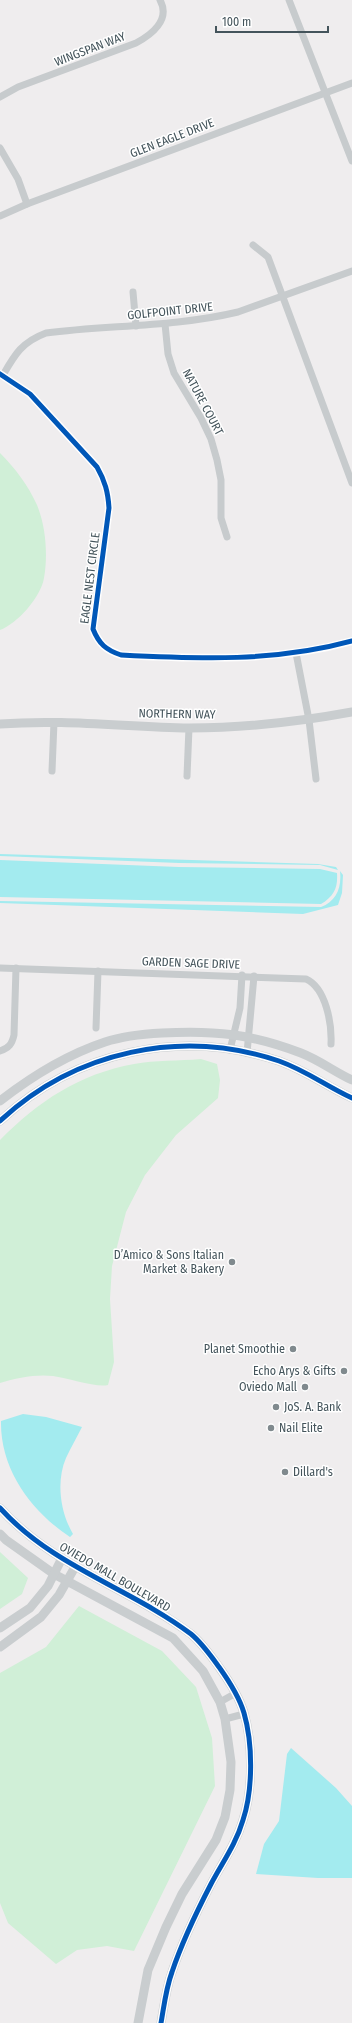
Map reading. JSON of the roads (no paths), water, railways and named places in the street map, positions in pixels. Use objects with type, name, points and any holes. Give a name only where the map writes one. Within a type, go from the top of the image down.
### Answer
[{"type":"street","name":"WINGSPAN WAY","points":[[0,97],[18,87],[136,43],[150,36],[158,27],[162,17],[160,0]]},
{"type":"street","points":[[289,0],[352,161]]},
{"type":"street","name":"GLEN EAGLE DRIVE","points":[[0,216],[27,204],[352,83]]},
{"type":"street","points":[[0,148],[18,179],[27,204]]},
{"type":"street","points":[[253,245],[268,257],[281,296],[352,483]]},
{"type":"street","name":"GOLFPOINT DRIVE","points":[[1,375],[13,356],[22,346],[33,338],[51,333],[165,324],[221,316],[352,271]]},
{"type":"street","points":[[133,292],[136,326]]},
{"type":"street","name":"NATURE COURT","points":[[165,324],[168,354],[174,373],[201,418],[211,439],[221,480],[220,518],[227,537]]},
{"type":"street","name":"EAGLE NEST CIRCLE","points":[[1,375],[30,394],[97,466],[104,479],[108,491],[108,508],[93,619],[93,629],[102,646],[109,651],[121,655],[200,659],[243,658],[296,653],[352,641]]},
{"type":"street","points":[[296,653],[309,720],[316,779]]},
{"type":"street","name":"NORTHERN WAY","points":[[0,724],[54,722],[189,728],[277,724],[352,712]]},
{"type":"street","points":[[52,771],[54,722]]},
{"type":"street","points":[[187,776],[189,728]]},
{"type":"street","name":"GARDEN SAGE DRIVE","points":[[0,968],[300,977],[312,982],[318,987],[330,1020],[331,1044]]},
{"type":"street","points":[[0,1051],[7,1048],[13,1042],[16,968]]},
{"type":"street","points":[[96,1028],[98,971]]},
{"type":"street","points":[[230,1050],[240,1008],[242,975]]},
{"type":"street","points":[[247,1053],[254,976]]},
{"type":"street","points":[[240,1008],[252,1010]]},
{"type":"street","points":[[0,1101],[42,1070],[106,1042],[145,1034],[200,1031],[234,1034],[248,1037],[303,1054],[352,1080]]},
{"type":"street","points":[[0,1121],[43,1088],[82,1066],[114,1056],[166,1046],[200,1046],[230,1050],[278,1061],[308,1072],[352,1098]]},
{"type":"street","name":"OVIEDO MALL BOULEVARD","points":[[0,1508],[11,1520],[61,1560],[171,1620],[193,1636],[211,1655],[236,1693],[244,1714],[250,1752],[249,1800],[232,1849],[212,1882],[195,1916],[172,1972],[161,2023]]},
{"type":"street","name":"OVIEDO MALL BOULEVARD","points":[[0,1534],[6,1540],[54,1574],[68,1580],[173,1638],[203,1671],[220,1702],[225,1719],[231,1762],[230,1790],[225,1817],[216,1840],[182,1894],[166,1927],[148,1970],[138,2023]]},
{"type":"street","points":[[0,1628],[30,1608],[48,1586],[61,1560]]},
{"type":"street","points":[[0,1647],[41,1617],[59,1595],[75,1567]]},
{"type":"street","points":[[220,1702],[236,1693]]},
{"type":"street","points":[[225,1719],[244,1714]]},
{"type":"water","points":[[0,854],[318,864],[336,867],[338,870],[320,865],[179,863],[0,856]]},
{"type":"water","points":[[0,860],[179,867],[320,869],[337,873],[337,883],[332,895],[321,904],[0,897]]},
{"type":"water","points":[[340,871],[343,875],[342,893],[338,905],[303,914],[0,903],[0,901],[321,907],[331,901],[337,893],[340,883]]},
{"type":"water","points":[[23,1414],[46,1417],[82,1427],[66,1458],[61,1476],[60,1486],[62,1506],[73,1534],[70,1537],[56,1527],[31,1502],[12,1473],[2,1439],[1,1421]]},
{"type":"water","points":[[291,1748],[336,1788],[352,1806],[352,1878],[318,1878],[256,1874],[264,1844],[279,1821],[287,1754]]},
{"type":"place","name":"D’Amico & Sons Italian Market & Bakery","points":[[232,1262]]},
{"type":"place","name":"Planet Smoothie","points":[[293,1349]]},
{"type":"place","name":"Echo Arys & Gifts","points":[[344,1371]]},
{"type":"place","name":"Oviedo Mall","points":[[305,1387]]},
{"type":"place","name":"JoS. A. Bank","points":[[276,1407]]},
{"type":"place","name":"Nail Elite","points":[[271,1428]]},
{"type":"place","name":"Dillard's","points":[[285,1472]]}]
